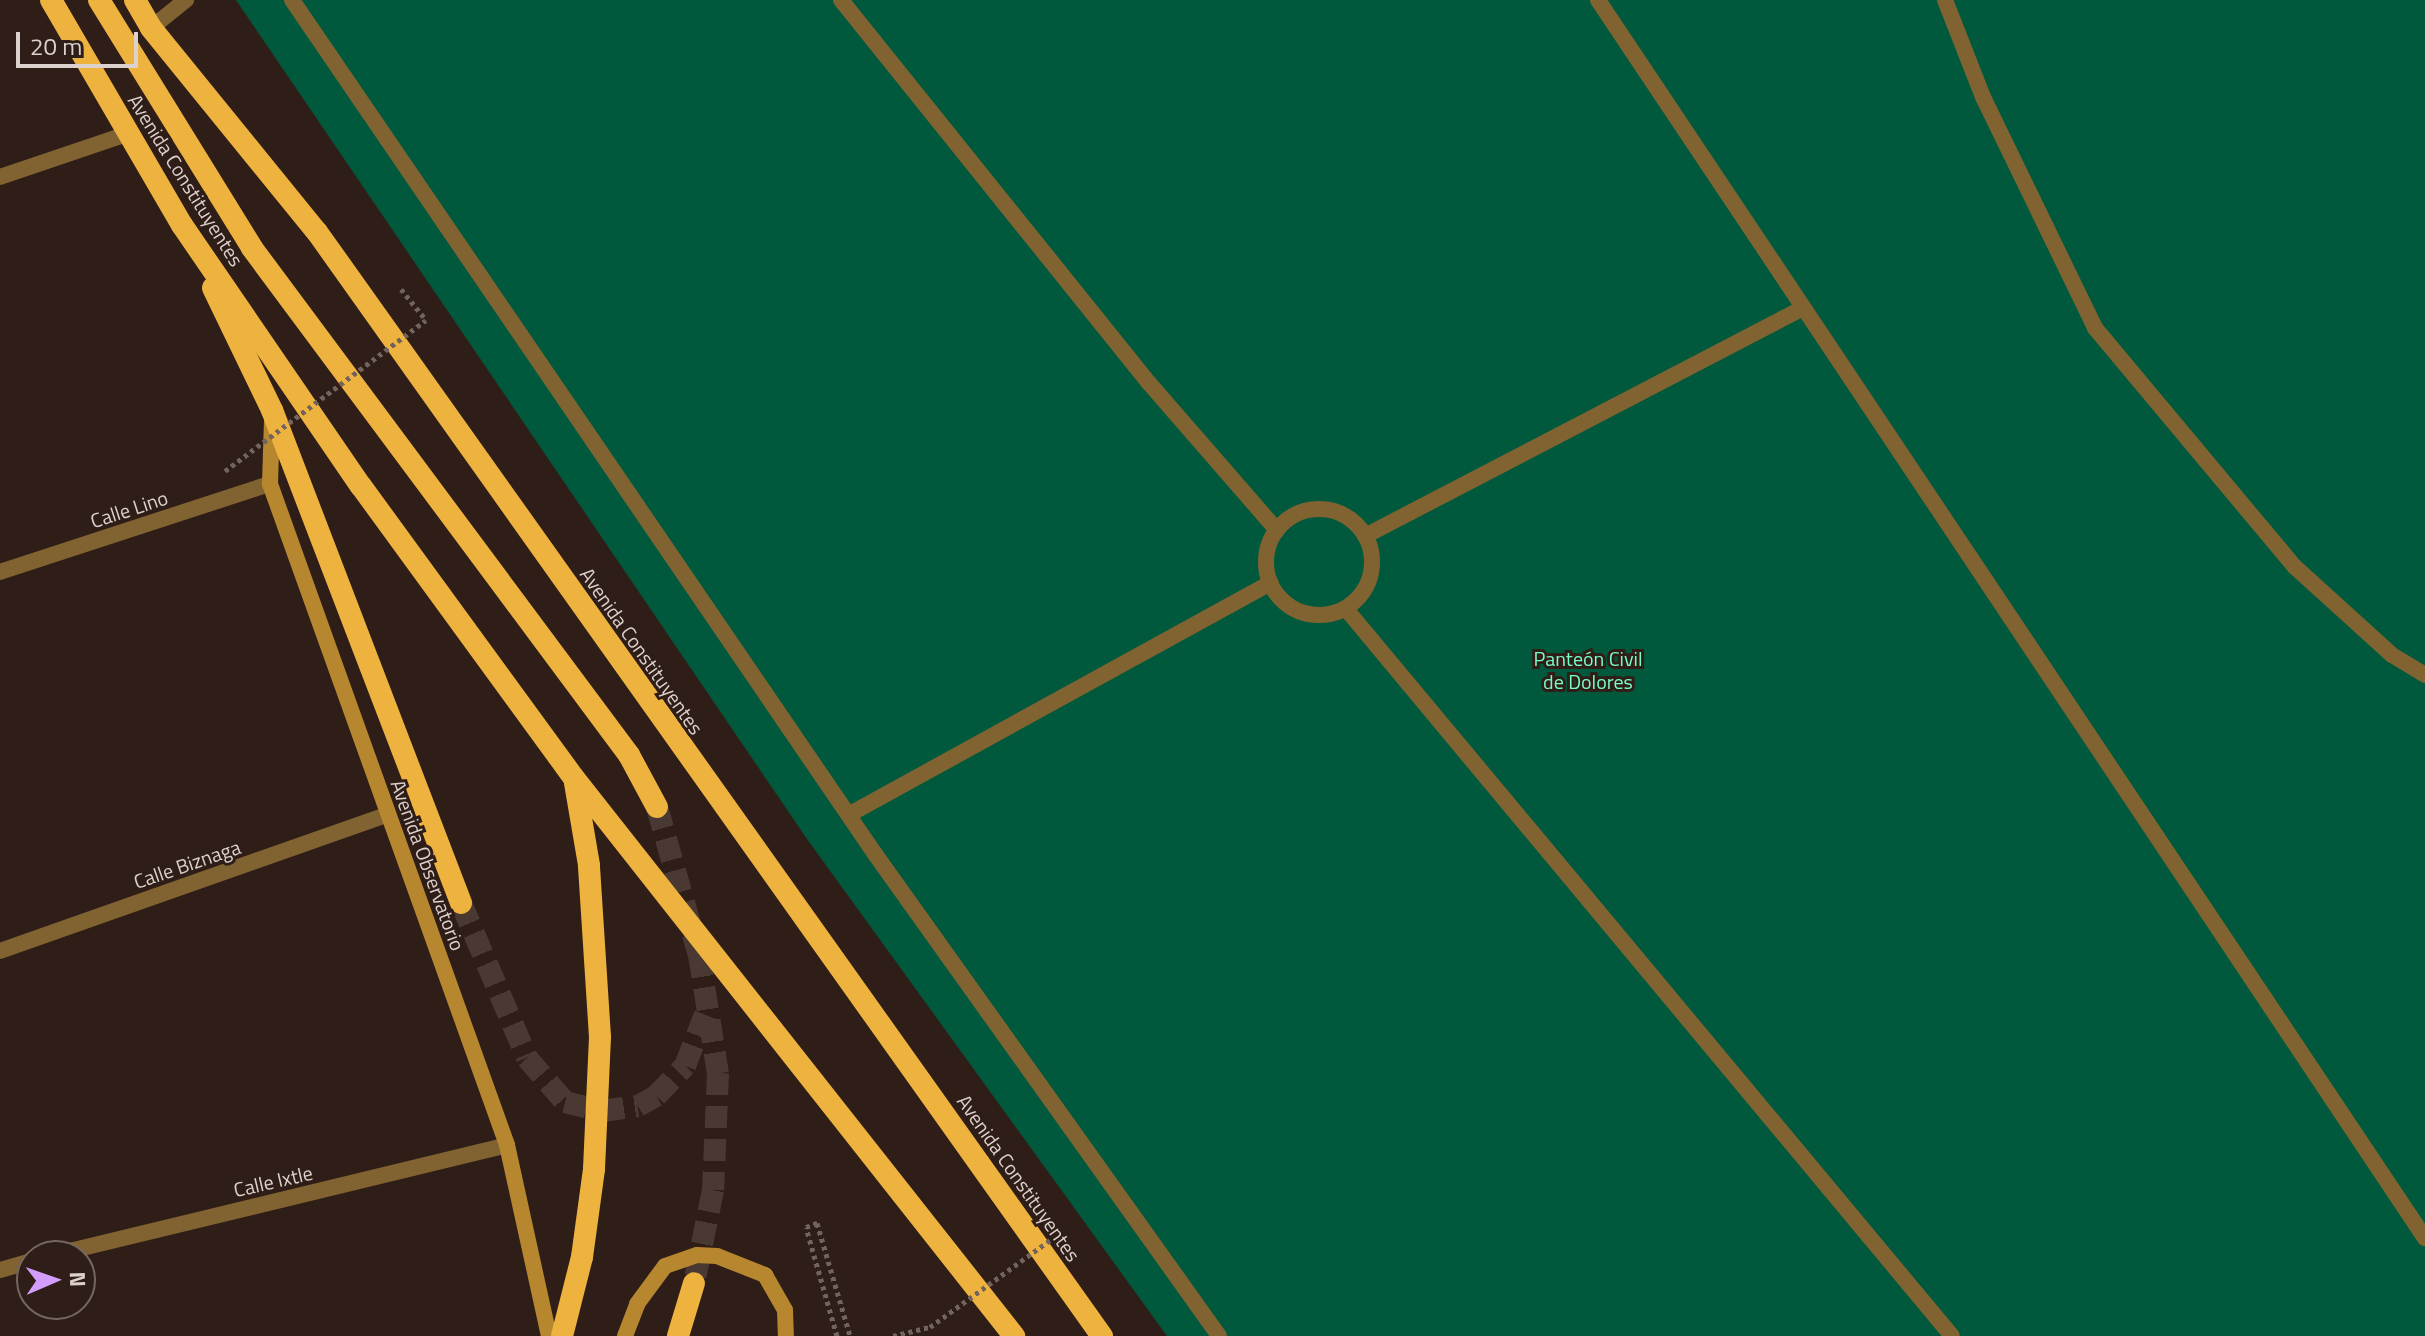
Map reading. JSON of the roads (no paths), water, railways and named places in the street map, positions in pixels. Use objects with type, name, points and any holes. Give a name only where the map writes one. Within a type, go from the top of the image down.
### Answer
[{"type":"highway","name":"Avenida Constituyentes","points":[[51,0],[182,225],[361,486],[574,778],[1014,1336]]},
{"type":"highway","points":[[99,0],[252,248],[629,755],[657,807]]},
{"type":"highway","name":"Avenida Constituyentes","points":[[135,0],[151,28],[317,232],[1102,1336]]},
{"type":"highway","points":[[182,225],[272,410],[461,903]]},
{"type":"highway","points":[[562,1336],[582,1257],[594,1169],[600,1037],[589,865],[574,778]]},
{"type":"highway","points":[[678,1336],[694,1283]]},
{"type":"main road","name":"Avenida Observatorio","points":[[272,410],[270,484],[507,1145],[549,1336]]},
{"type":"main road","points":[[625,1336],[637,1304],[665,1266],[697,1255],[717,1256],[765,1275],[785,1310],[786,1336]]},
{"type":"street","points":[[151,28],[186,0]]},
{"type":"street","points":[[292,0],[850,814],[1219,1336]]},
{"type":"street","points":[[841,0],[1149,383],[1277,530]]},
{"type":"street","points":[[1598,0],[2425,1238]]},
{"type":"street","points":[[1945,0],[1983,97],[2095,328],[2295,567],[2392,655],[2425,675]]},
{"type":"street","points":[[0,177],[127,134]]},
{"type":"street","points":[[1365,536],[1803,308]]},
{"type":"street","name":"Calle Lino","points":[[0,572],[270,484]]},
{"type":"street","points":[[1333,511],[1365,536],[1372,555],[1371,576],[1346,609],[1305,614],[1287,605],[1271,583],[1268,549],[1277,530],[1293,516],[1333,511]]},
{"type":"street","points":[[850,814],[1271,583]]},
{"type":"street","points":[[1346,609],[1952,1336]]},
{"type":"street","name":"Calle Biznaga","points":[[0,951],[388,814]]},
{"type":"street","name":"Calle Ixtle","points":[[96,1245],[507,1145]]},
{"type":"tunnel","points":[[657,807],[699,955],[718,1073],[713,1190],[694,1283]]},
{"type":"tunnel","points":[[461,903],[527,1058],[565,1102],[602,1111],[638,1106],[656,1096],[685,1066],[706,1012]]},
{"type":"park label","name":"Panteón Civil de Dolores","points":[[1588,670]]}]
